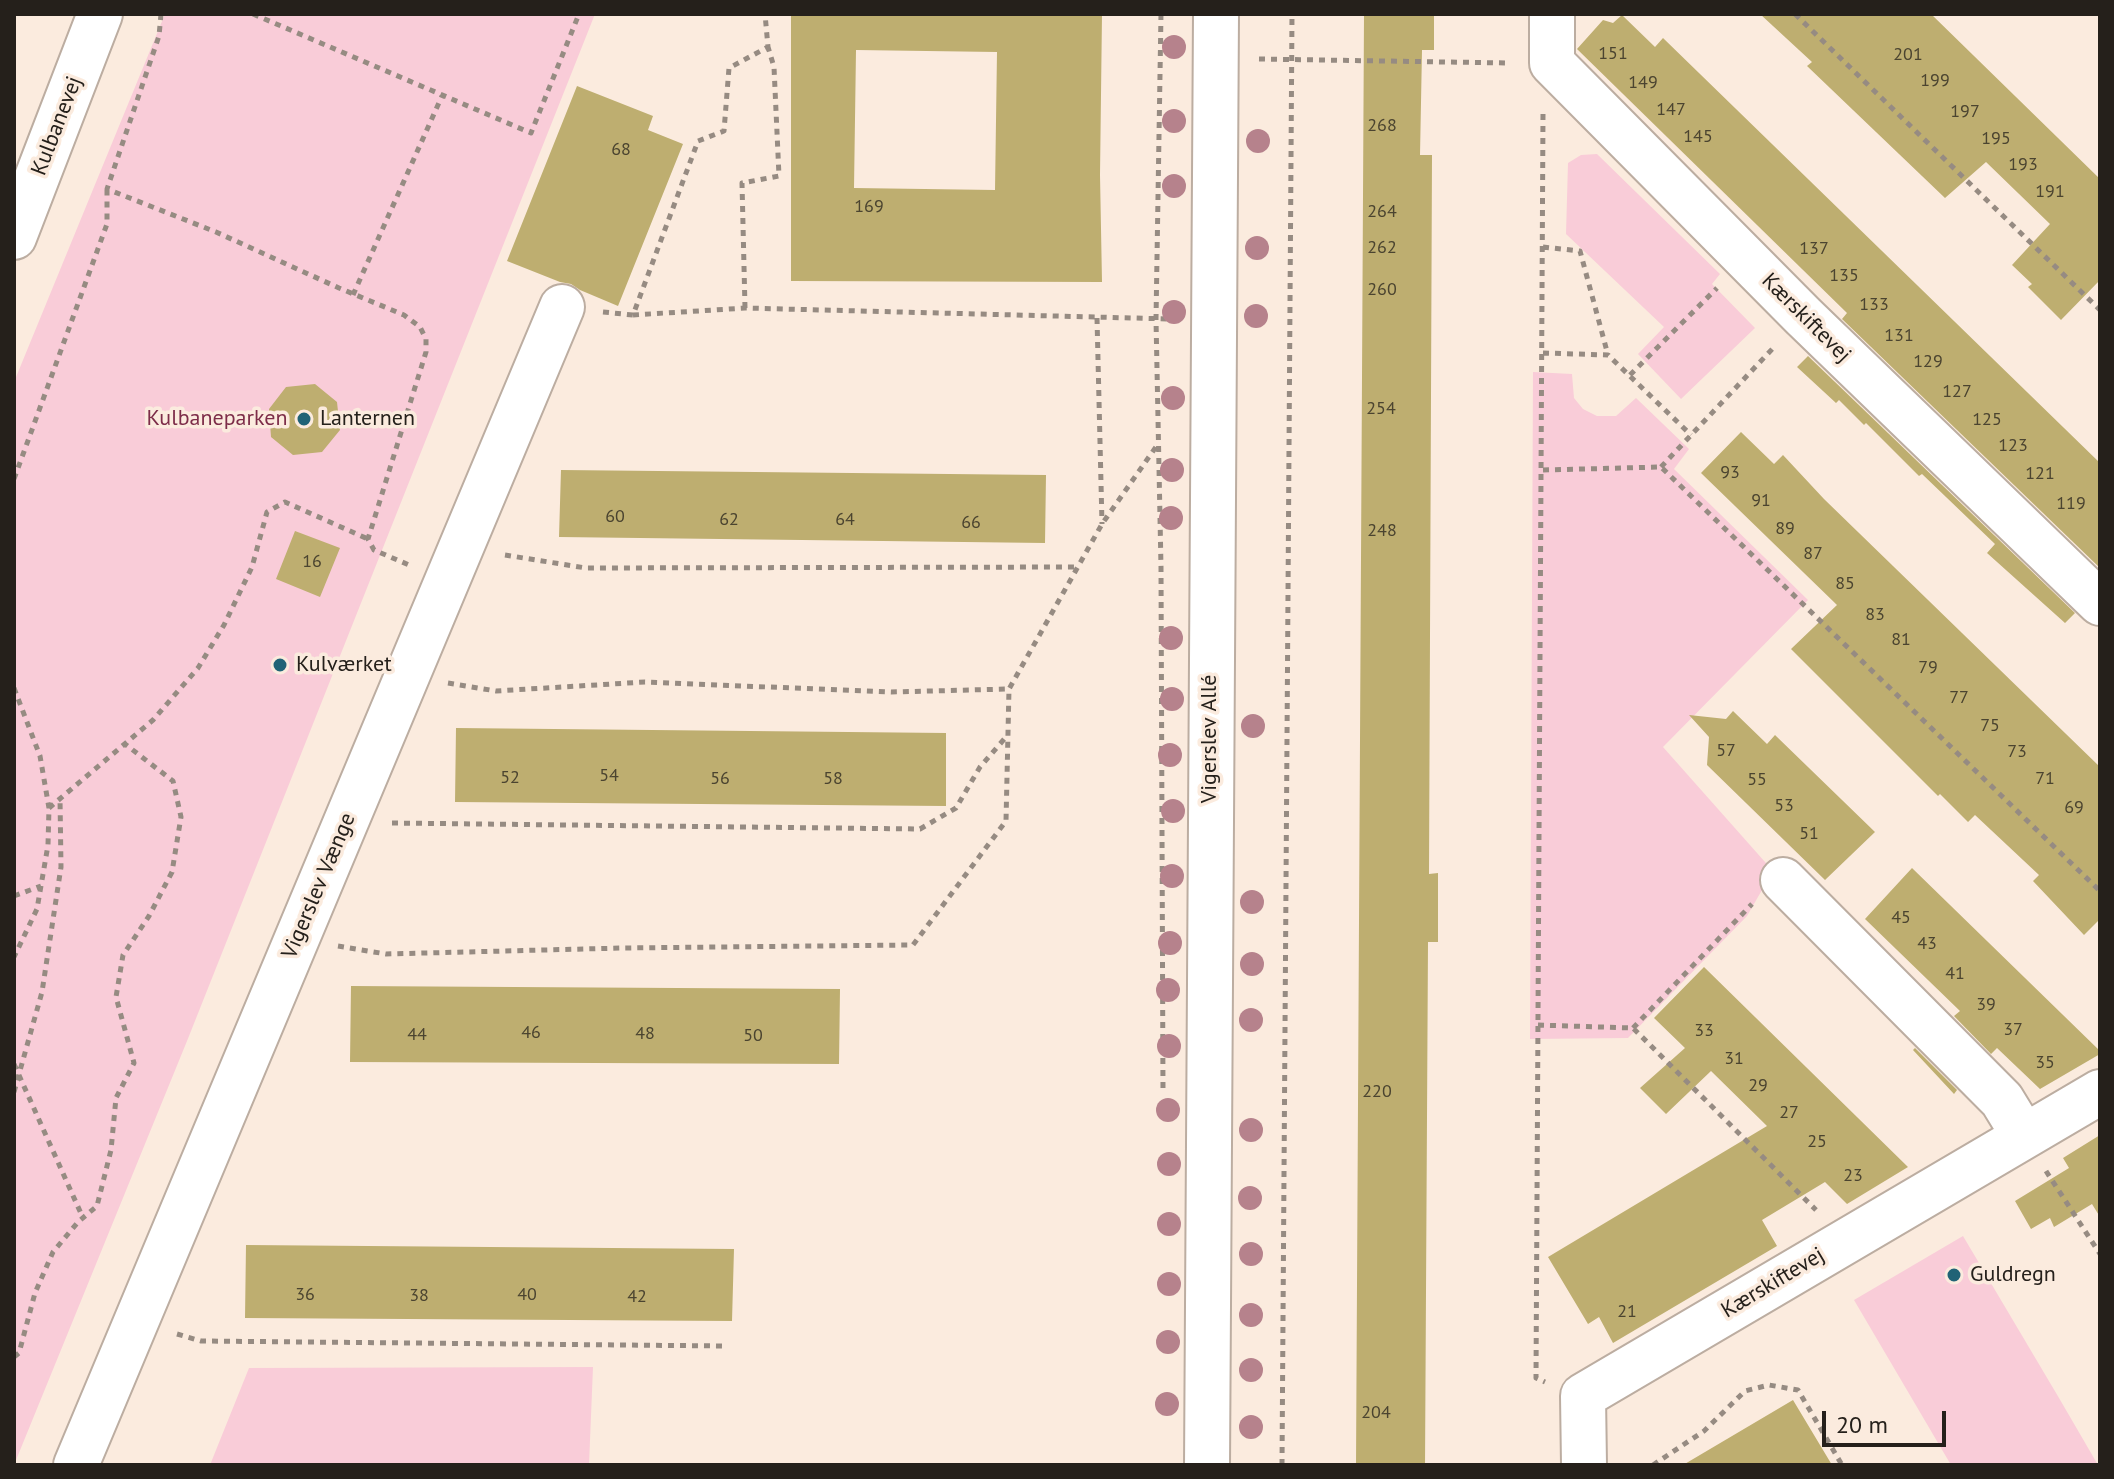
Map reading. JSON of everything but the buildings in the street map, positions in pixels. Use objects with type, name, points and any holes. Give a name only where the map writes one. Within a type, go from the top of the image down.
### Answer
[{"type":"street","name":"Kulbanevej","points":[[14,237],[27,156],[100,14]]},
{"type":"street","name":"Vigerslev Allé","points":[[1207,1465],[1216,14]]},
{"type":"street","points":[[1552,14],[1552,63]]},
{"type":"street","name":"Kærskiftevej","points":[[1552,63],[1803,316],[2100,603]]},
{"type":"street","name":"Vigerslev Vænge","points":[[76,1465],[562,307]]},
{"type":"street","points":[[1783,880],[2002,1100],[2024,1136]]},
{"type":"street","name":"Kærskiftevej","points":[[1583,1396],[2100,1092]]},
{"type":"street","points":[[1583,1396],[1584,1465]]},
{"type":"path","points":[[14,479],[107,224],[107,189],[159,36],[161,14]]},
{"type":"path","points":[[253,14],[531,133],[579,14]]},
{"type":"path","points":[[745,308],[742,183],[779,176],[774,67],[768,47],[765,14]]},
{"type":"path","points":[[1161,14],[1156,319],[1163,1100]]},
{"type":"path","points":[[1282,1465],[1292,14]]},
{"type":"path","points":[[1795,14],[2100,310]]},
{"type":"path","points":[[633,315],[698,141],[724,131],[729,68],[768,47]]},
{"type":"path","points":[[1215,59],[1552,63],[1543,109],[1536,1378],[1583,1396]]},
{"type":"path","points":[[353,295],[442,96]]},
{"type":"path","points":[[107,189],[216,232],[410,318],[420,327],[427,345],[368,539]]},
{"type":"path","points":[[1543,247],[1580,251],[1608,355],[1691,435]]},
{"type":"path","points":[[1630,375],[1746,259]]},
{"type":"path","points":[[562,307],[633,315],[745,308],[1212,319]]},
{"type":"path","points":[[1543,470],[1661,467],[1803,316]]},
{"type":"path","points":[[1097,318],[1102,524]]},
{"type":"path","points":[[1543,353],[1608,355]]},
{"type":"path","points":[[297,939],[386,954],[913,945],[1006,821],[1009,689],[1102,524],[1159,443]]},
{"type":"path","points":[[1661,467],[2100,891]]},
{"type":"path","points":[[49,808],[153,720],[198,668],[224,625],[252,567],[267,512],[285,502],[368,539],[374,550],[454,564],[586,568],[1078,567]]},
{"type":"path","points":[[407,676],[496,691],[645,682],[891,692],[1009,689]]},
{"type":"path","points":[[14,688],[40,756],[49,808],[48,845],[37,909],[14,957]]},
{"type":"path","points":[[347,822],[920,829],[956,808],[980,767],[1008,735]]},
{"type":"path","points":[[14,1357],[19,1353],[35,1293],[53,1252],[97,1206],[111,1150],[116,1098],[134,1063],[116,997],[123,955],[149,916],[172,872],[181,817],[173,781],[125,744]]},
{"type":"path","points":[[14,1092],[42,992],[61,867],[60,797]]},
{"type":"path","points":[[1633,1028],[1746,909],[1783,880]]},
{"type":"path","points":[[14,896],[41,886]]},
{"type":"path","points":[[1538,1025],[1633,1028],[1821,1214],[1839,1244]]},
{"type":"path","points":[[14,1064],[83,1218]]},
{"type":"path","points":[[2024,1136],[2100,1254]]},
{"type":"path","points":[[136,1321],[201,1341],[727,1346]]},
{"type":"path","points":[[1653,1465],[1704,1431],[1745,1391],[1769,1385],[1798,1390],[1842,1465]]},
{"type":"green space","name":"Kulbaneparken","points":[[165,14],[595,14],[187,1041],[14,1465],[14,382]]},
{"type":"green space","points":[[1597,154],[1720,274],[1712,284],[1755,328],[1681,399],[1638,354],[1664,327],[1566,234],[1568,163],[1581,155]]},
{"type":"green space","points":[[1533,372],[1572,374],[1574,398],[1583,409],[1597,416],[1616,416],[1636,398],[1689,449],[1674,469],[1808,600],[1663,747],[1773,871],[1747,916],[1628,1038],[1530,1039]]},
{"type":"green space","points":[[1963,1236],[2098,1465],[1951,1465],[1854,1300]]},
{"type":"green space","points":[[593,1367],[589,1465],[210,1465],[249,1368]]},
{"type":"place","name":"Lanternen","points":[[304,419]]},
{"type":"place","name":"Kulværket","points":[[280,665]]},
{"type":"place","name":"Guldregn","points":[[1954,1275]]}]
